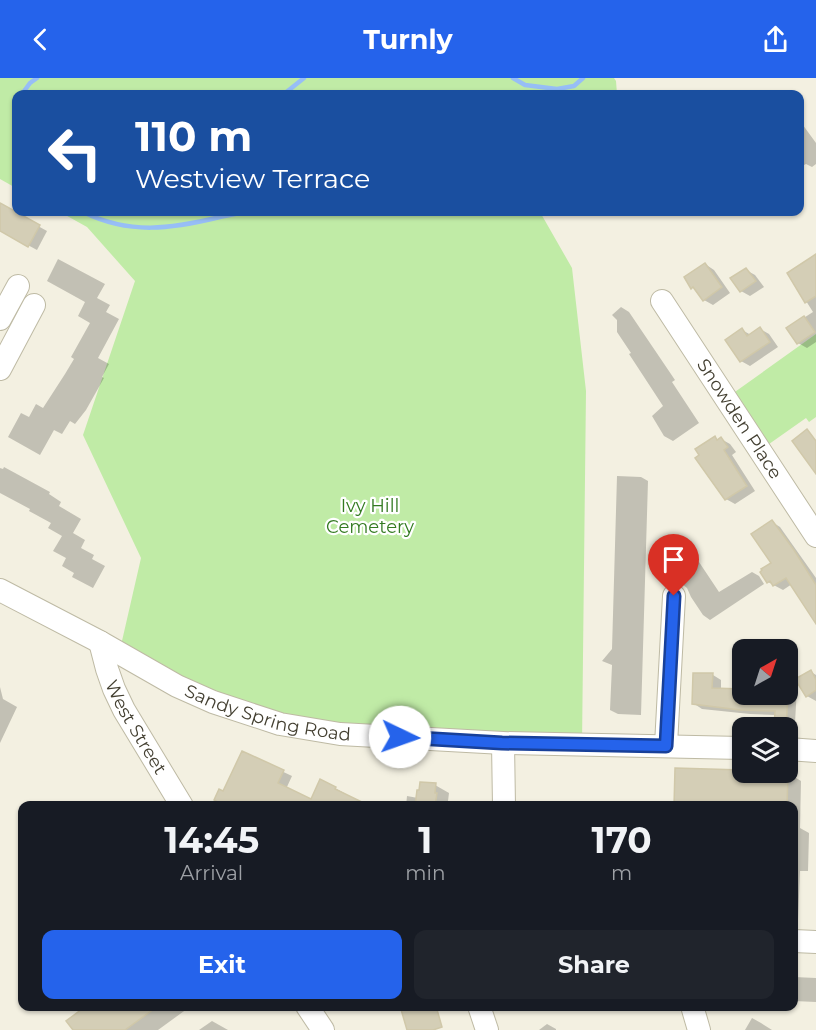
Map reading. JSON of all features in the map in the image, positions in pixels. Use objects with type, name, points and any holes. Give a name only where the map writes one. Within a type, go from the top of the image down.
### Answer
[{"type":"street","points":[[0,319],[18,286]]},
{"type":"street","name":"Snowden Place","points":[[662,301],[816,536]]},
{"type":"street","points":[[0,369],[34,305]]},
{"type":"street","name":"Sandy Spring Road","points":[[0,590],[100,642],[177,686],[213,702],[280,724],[340,734],[502,743],[732,748]]},
{"type":"street","points":[[666,746],[674,596]]},
{"type":"street","name":"West Street","points":[[100,642],[114,689],[124,710],[179,801]]},
{"type":"street","points":[[502,743],[504,801]]},
{"type":"street","points":[[798,749],[816,750]]},
{"type":"street","points":[[798,941],[816,942]]},
{"type":"street","points":[[310,1011],[323,1030]]},
{"type":"street","points":[[481,1011],[487,1030]]},
{"type":"street","points":[[693,1011],[699,1030]]},
{"type":"green space","points":[[0,78],[614,78],[616,81],[617,90],[12,90],[12,186],[0,179]]},
{"type":"green space","name":"Ivy Hill Cemetery","points":[[67,216],[542,216],[572,268],[586,391],[582,744],[458,741],[235,710],[119,654],[141,558],[83,435],[135,281],[87,227]]},
{"type":"green space","points":[[816,334],[816,417],[809,422],[806,418],[759,451],[725,399]]},
{"type":"building","points":[[0,203],[12,210],[12,216],[24,216],[40,225],[28,247],[0,231]]},
{"type":"building","points":[[816,254],[816,296],[805,303],[787,273]]},
{"type":"building","points":[[705,263],[722,287],[703,301],[693,287],[691,289],[684,277]]},
{"type":"building","points":[[746,268],[756,281],[740,292],[730,278]]},
{"type":"building","points":[[804,316],[815,332],[797,344],[786,328]]},
{"type":"building","points":[[760,327],[770,342],[740,362],[725,340],[742,328],[747,336]]},
{"type":"building","points":[[807,429],[816,441],[816,474],[792,441]]},
{"type":"building","points":[[715,436],[717,440],[721,437],[728,447],[724,450],[747,486],[725,500],[695,458],[699,455],[695,449]]},
{"type":"building","points":[[772,520],[816,585],[816,624],[786,578],[773,586],[770,581],[767,583],[760,572],[771,563],[751,534]]},
{"type":"building","points":[[811,670],[816,680],[816,690],[806,697],[798,684],[798,677]]},
{"type":"building","points":[[693,673],[713,673],[712,688],[732,689],[732,705],[787,705],[787,717],[775,717],[775,711],[740,710],[692,704]]},
{"type":"building","points":[[242,751],[284,770],[278,783],[311,799],[320,779],[360,801],[214,800],[219,789],[223,791]]},
{"type":"building","points":[[675,768],[732,770],[732,783],[788,783],[787,801],[674,801]]},
{"type":"building","points":[[420,782],[436,783],[436,801],[416,801],[417,790],[419,790]]},
{"type":"building","points":[[79,1011],[151,1011],[125,1030],[73,1030],[66,1021]]},
{"type":"building","points":[[401,1011],[437,1011],[442,1027],[433,1030],[407,1030]]},
{"type":"waterway","points":[[25,90],[37,78]]},
{"type":"waterway","points":[[289,90],[304,78]]},
{"type":"waterway","points":[[513,78],[525,85],[557,89],[574,86],[583,78]]},
{"type":"waterway","points":[[93,216],[117,224],[151,228],[185,225],[225,216]]},
{"type":"route","points":[[400,737],[502,743],[666,746],[674,596]]}]
